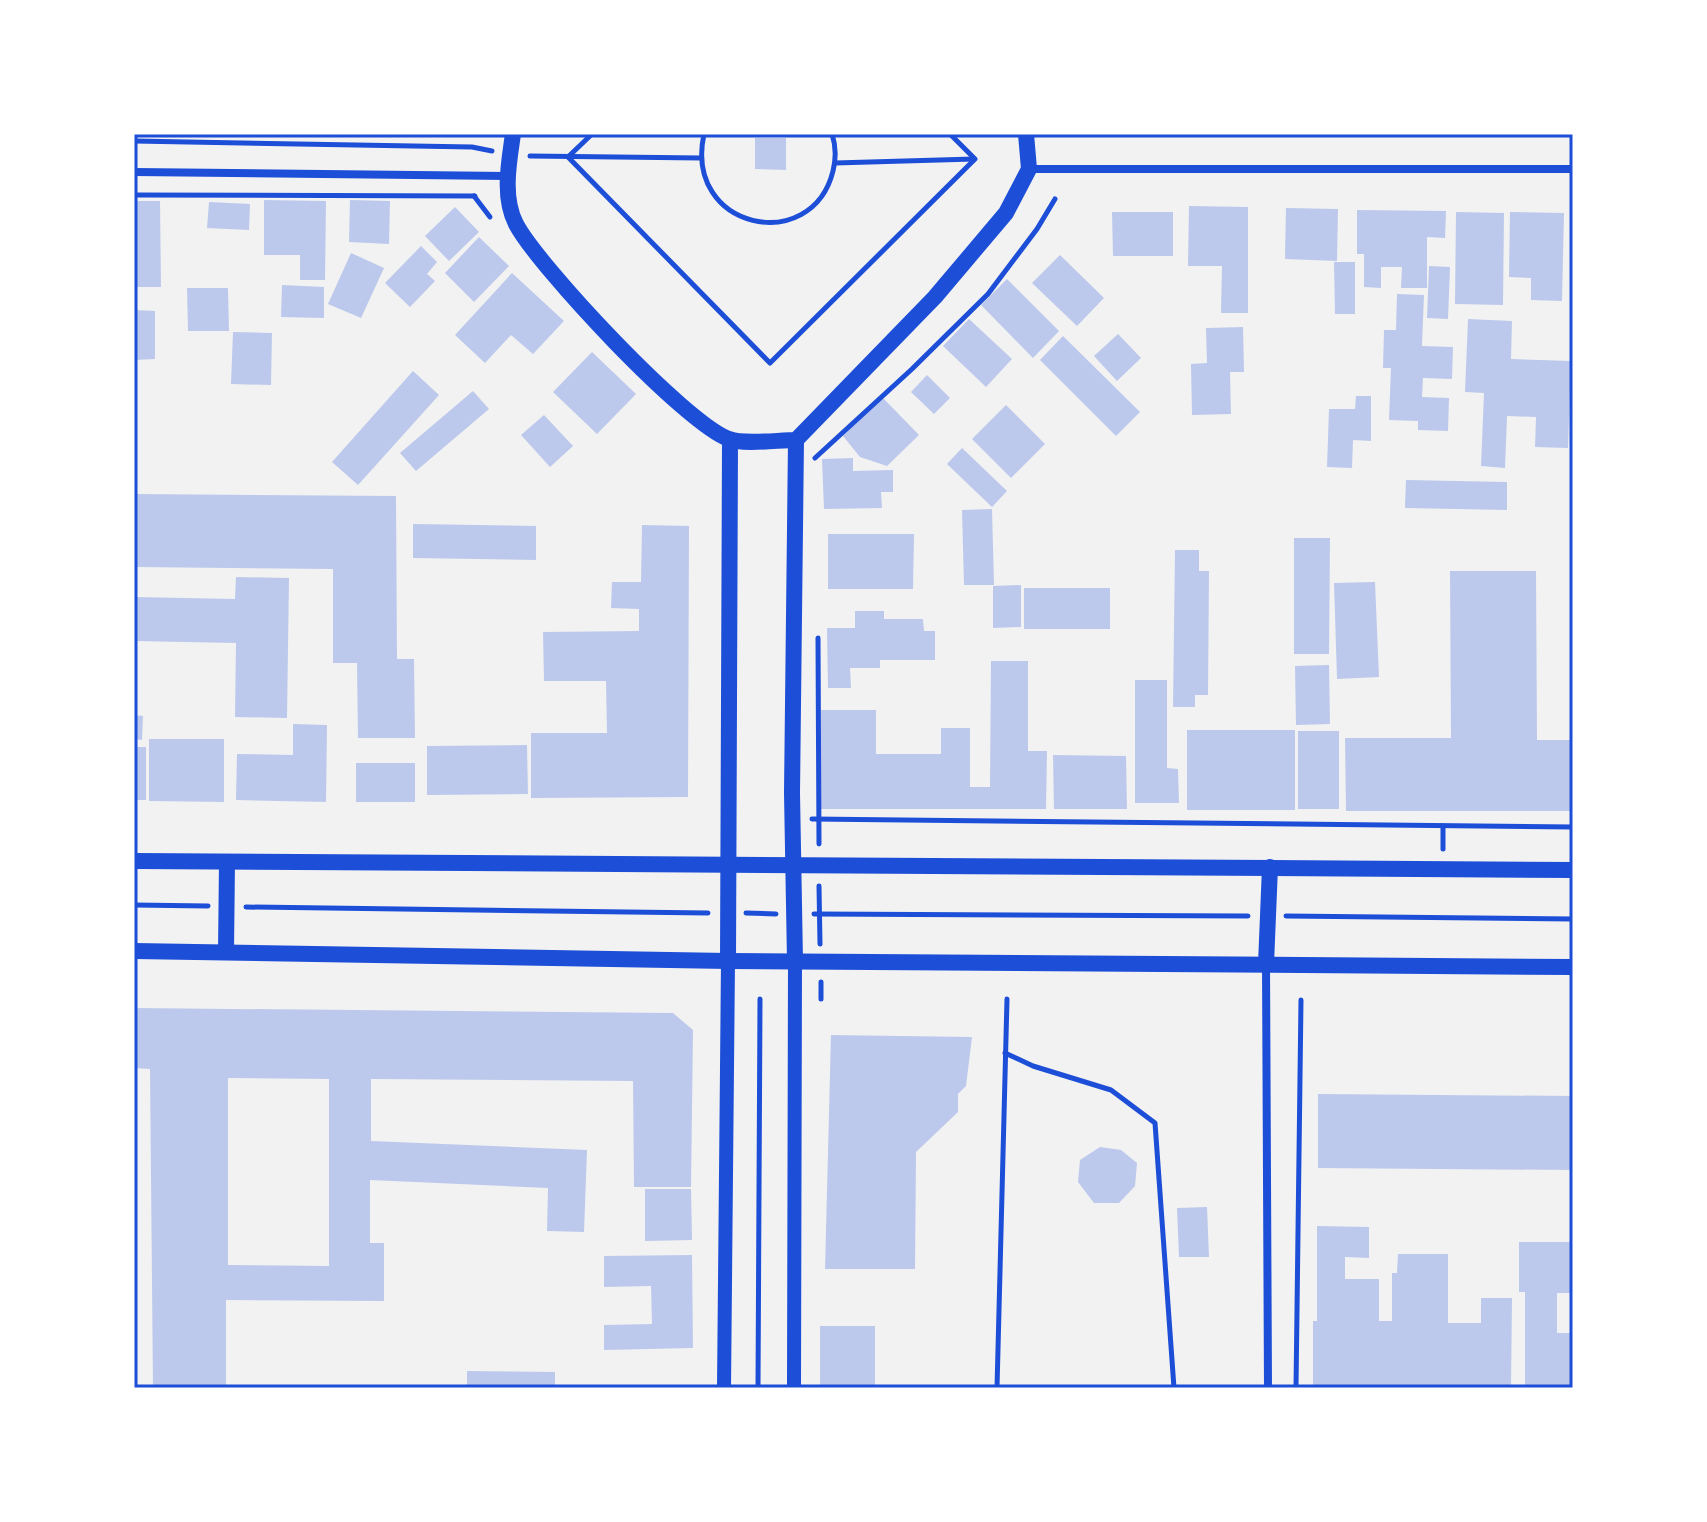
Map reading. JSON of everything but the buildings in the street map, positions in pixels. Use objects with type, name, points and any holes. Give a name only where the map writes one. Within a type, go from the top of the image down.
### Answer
[{"type":"main road","points":[[513,134],[507,176],[515,222],[540,258],[659,385],[704,425],[730,440],[796,440]]},
{"type":"main road","points":[[795,961],[792,819],[796,440],[943,287],[1006,213],[1029,169],[1026,134]]},
{"type":"main road","points":[[728,961],[730,440]]},
{"type":"main road","points":[[134,861],[1573,870]]},
{"type":"main road","points":[[226,952],[227,862]]},
{"type":"main road","points":[[1266,964],[1270,867]]},
{"type":"main road","points":[[134,951],[728,961],[1573,967]]},
{"type":"street","points":[[1029,169],[1573,169]]},
{"type":"street","points":[[134,172],[507,176]]},
{"type":"street","points":[[724,1388],[728,961]]},
{"type":"street","points":[[794,1388],[795,961]]},
{"type":"street","points":[[1266,964],[1268,1388]]},
{"type":"path","points":[[568,157],[592,134]]},
{"type":"path","points":[[704,134],[703,174],[713,194],[728,210],[748,220],[770,223],[789,220],[821,198],[831,181],[835,163],[832,134]]},
{"type":"path","points":[[950,134],[975,159]]},
{"type":"path","points":[[134,141],[472,147],[510,154],[568,157],[701,158]]},
{"type":"path","points":[[568,157],[770,363],[975,159]]},
{"type":"path","points":[[835,163],[975,159]]},
{"type":"path","points":[[474,196],[496,225]]},
{"type":"path","points":[[795,461],[817,457],[988,294],[1037,229],[1055,199]]},
{"type":"path","points":[[817,457],[817,473]]},
{"type":"path","points":[[818,630],[821,999]]},
{"type":"path","points":[[792,819],[1573,827]]},
{"type":"path","points":[[134,905],[794,914],[1573,919]]},
{"type":"path","points":[[758,1388],[760,999]]},
{"type":"path","points":[[997,1388],[1007,999]]},
{"type":"path","points":[[1296,1388],[1301,1000]]},
{"type":"path","points":[[1005,1053],[1033,1066],[1111,1090],[1155,1123],[1174,1388]]}]
